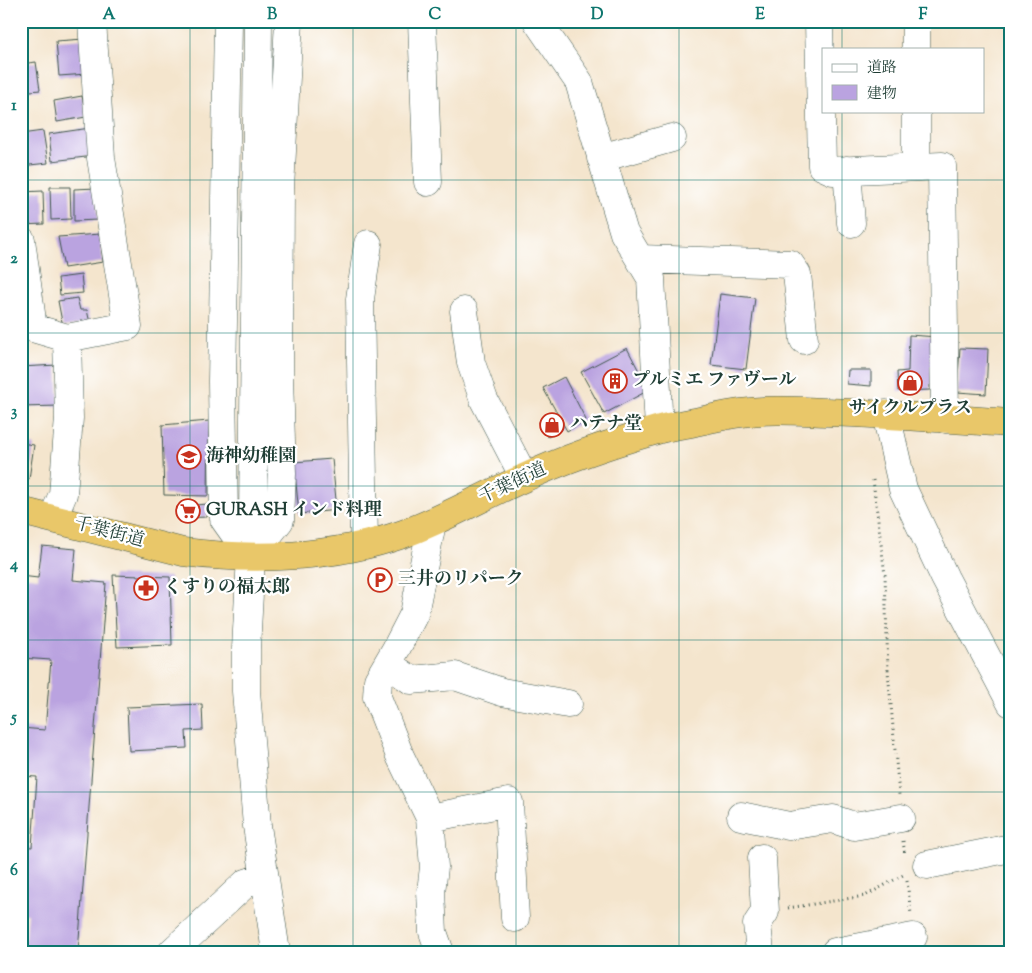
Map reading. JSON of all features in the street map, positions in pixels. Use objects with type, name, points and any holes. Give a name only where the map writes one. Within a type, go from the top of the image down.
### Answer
[{"type":"highway","name":"千葉街道","points":[[21,511],[183,552],[251,557],[299,554],[364,544],[401,534],[432,523],[524,477],[590,452],[659,429],[741,413],[785,411],[886,414],[1011,423]]},
{"type":"street","points":[[21,240],[33,328],[67,338],[128,326],[101,158],[92,21]]},
{"type":"street","points":[[228,21],[222,382],[224,519],[251,557]]},
{"type":"street","points":[[258,21],[251,557],[246,649],[246,691],[257,826],[276,952]]},
{"type":"street","points":[[251,557],[280,520],[282,474],[279,377],[280,188],[289,21]]},
{"type":"street","points":[[422,21],[428,182]]},
{"type":"street","points":[[538,21],[579,82],[624,233],[651,278],[659,429]]},
{"type":"street","points":[[819,21],[822,166],[833,171],[942,166],[945,419]]},
{"type":"street","points":[[916,21],[916,48]]},
{"type":"street","points":[[916,112],[916,167]]},
{"type":"street","points":[[601,158],[672,138]]},
{"type":"street","points":[[847,170],[851,223]]},
{"type":"street","points":[[364,544],[360,299],[368,244]]},
{"type":"street","points":[[640,260],[790,264],[797,274],[804,340]]},
{"type":"street","points":[[464,311],[471,363],[484,400],[524,477]]},
{"type":"street","points":[[53,518],[63,494],[69,418],[67,338]]},
{"type":"street","points":[[886,414],[903,490],[945,578],[1011,703]]},
{"type":"street","points":[[432,523],[414,614],[378,680],[377,697],[400,756],[430,818],[434,867],[432,892],[433,932],[440,952]]},
{"type":"street","points":[[388,664],[411,680],[455,676],[502,692],[568,704]]},
{"type":"street","points":[[430,818],[509,802],[515,918]]},
{"type":"street","points":[[741,816],[789,826],[833,819],[854,826],[901,818]]},
{"type":"street","points":[[917,869],[1011,848]]},
{"type":"street","points":[[760,952],[757,924],[765,912],[762,858]]},
{"type":"street","points":[[172,952],[246,883],[264,877]]},
{"type":"street","points":[[836,952],[913,938]]},
{"type":"path","points":[[765,912],[865,896],[917,869],[901,818],[888,670],[885,575],[873,480]]},
{"type":"building","points":[[84,39],[87,74],[59,76],[56,41]]},
{"type":"building","points":[[36,62],[40,90],[21,92],[21,64]]},
{"type":"building","points":[[82,96],[86,117],[57,122],[54,101]]},
{"type":"building","points":[[90,128],[94,156],[52,161],[49,134]]},
{"type":"building","points":[[43,131],[48,163],[21,166],[21,134]]},
{"type":"building","points":[[50,187],[70,187],[71,219],[51,220]]},
{"type":"building","points":[[97,188],[98,220],[74,221],[74,189]]},
{"type":"building","points":[[43,191],[44,224],[21,225],[21,192]]},
{"type":"building","points":[[100,234],[103,262],[64,268],[58,237]]},
{"type":"building","points":[[81,275],[83,293],[60,295],[58,278]]},
{"type":"building","points":[[720,294],[755,298],[746,369],[711,365]]},
{"type":"building","points":[[77,298],[80,310],[87,310],[90,323],[63,327],[58,301]]},
{"type":"building","points":[[909,335],[938,337],[935,383],[930,385],[930,390],[898,391],[897,372],[908,371]]},
{"type":"building","name":"プルミエ ファヴール","points":[[627,348],[649,390],[604,414],[581,372]]},
{"type":"building","points":[[960,348],[988,349],[986,394],[957,392]]},
{"type":"building","points":[[57,365],[59,406],[21,407],[21,367]]},
{"type":"building","points":[[848,370],[871,370],[871,386],[847,384]]},
{"type":"building","points":[[564,377],[586,420],[567,431],[543,388]]},
{"type":"building","points":[[554,414],[562,429],[548,437],[539,422]]},
{"type":"building","points":[[209,421],[208,496],[164,495],[162,425]]},
{"type":"building","points":[[21,443],[34,445],[29,479],[21,478]]},
{"type":"building","points":[[332,459],[337,510],[299,514],[294,462]]},
{"type":"building","points":[[208,504],[207,517],[181,518],[181,506]]},
{"type":"building","points":[[42,546],[76,549],[73,580],[106,583],[78,952],[21,952],[21,939],[26,939],[28,914],[21,914],[21,846],[32,847],[37,777],[21,776],[21,728],[45,730],[51,660],[21,658],[21,576],[38,578]]},
{"type":"building","points":[[113,575],[170,577],[172,645],[117,647]]},
{"type":"building","points":[[202,704],[203,730],[186,731],[187,748],[129,751],[127,707]]},
{"type":"place","name":"プルミエ ファヴール","points":[[615,381]]},
{"type":"place","name":"サイクルプラス","points":[[910,383]]},
{"type":"place","name":"ハテナ堂","points":[[552,425]]},
{"type":"place","name":"海神幼稚園","points":[[189,457]]},
{"type":"place","name":"GURASH インド料理","points":[[188,511]]},
{"type":"place","name":"三井のリパーク","points":[[380,580]]},
{"type":"place","name":"くすりの福太郎","points":[[146,588]]}]
